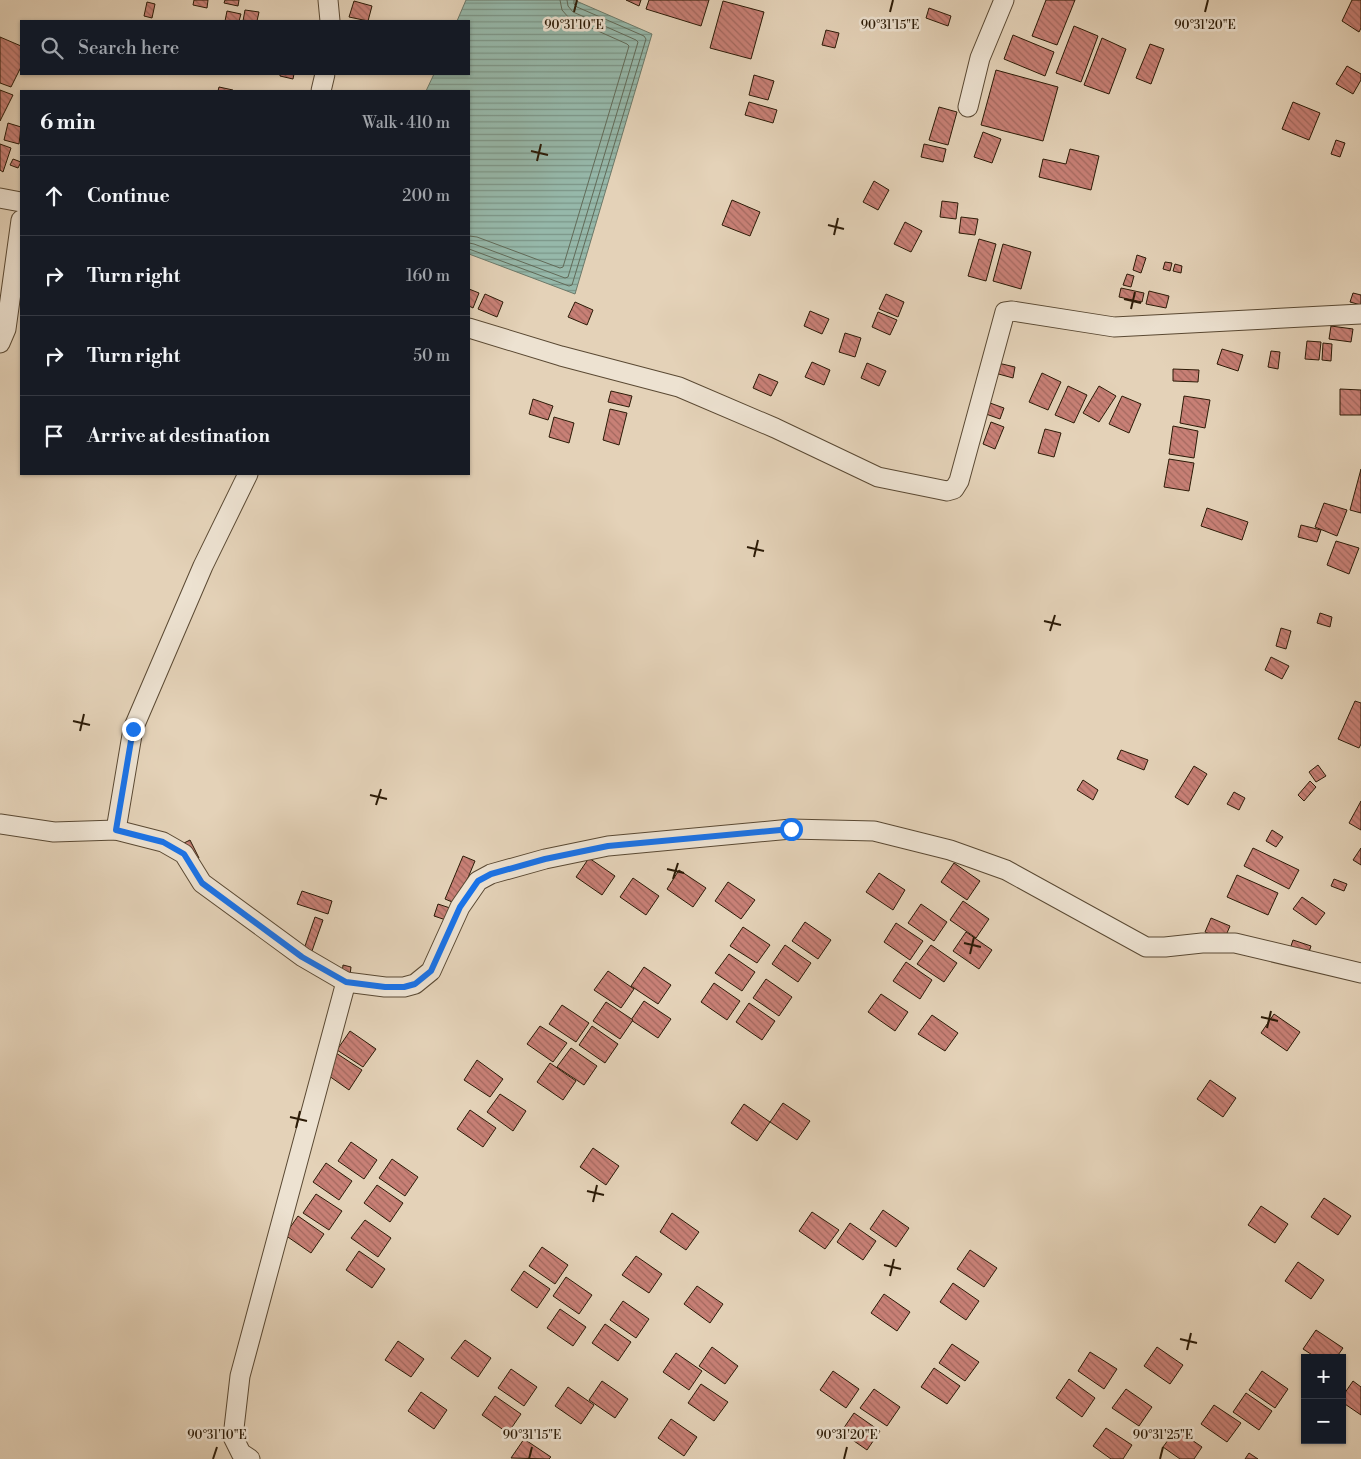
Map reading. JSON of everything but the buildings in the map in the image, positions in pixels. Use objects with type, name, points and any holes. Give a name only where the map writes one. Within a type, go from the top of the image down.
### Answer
[{"type":"street","points":[[328,0],[330,20]]},
{"type":"street","points":[[968,107],[980,58],[1004,0]]},
{"type":"street","points":[[321,90],[325,75]]},
{"type":"street","points":[[0,198],[20,202]]},
{"type":"street","points":[[0,343],[6,329],[20,227]]},
{"type":"street","points":[[470,328],[561,356],[678,387],[774,428],[878,477],[946,491],[954,489],[959,482],[1005,312],[1012,311],[1114,327],[1361,314]]},
{"type":"street","points":[[116,830],[133,729],[203,566],[248,475]]},
{"type":"street","points":[[0,824],[54,832],[116,830],[163,842],[184,854],[202,883],[302,957],[346,982],[385,987],[404,987],[415,984],[431,971],[460,907],[478,881],[491,874],[545,859],[608,846],[791,829],[874,831],[950,850],[1006,870],[1146,947],[1235,943],[1361,973]]},
{"type":"street","points":[[250,1459],[241,1454],[233,1437],[240,1376],[346,982]]},
{"type":"water","points":[[466,0],[574,0],[652,34],[575,294],[470,254],[470,90],[426,90],[434,75],[470,75],[470,20],[457,20]]},
{"type":"route","points":[[133,729],[116,830],[163,842],[184,854],[202,883],[302,957],[346,982],[385,987],[404,987],[415,984],[431,971],[460,907],[478,881],[491,874],[545,859],[608,846],[791,829]]}]
